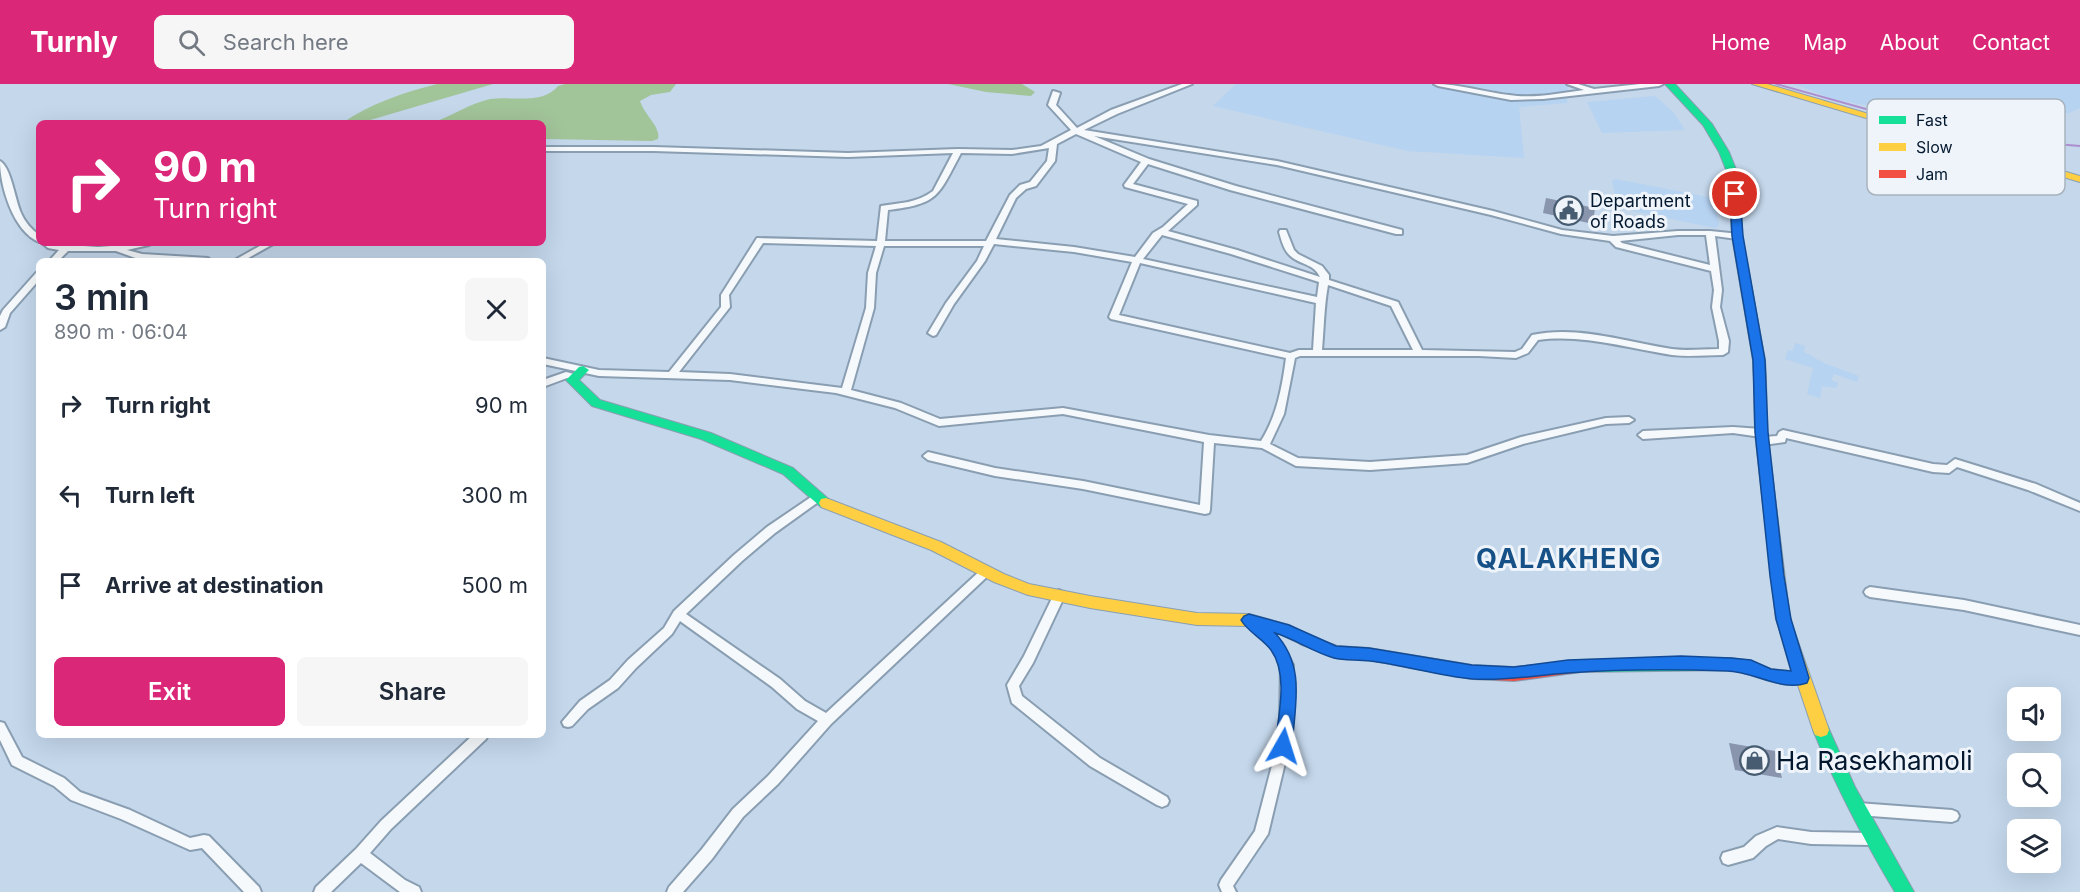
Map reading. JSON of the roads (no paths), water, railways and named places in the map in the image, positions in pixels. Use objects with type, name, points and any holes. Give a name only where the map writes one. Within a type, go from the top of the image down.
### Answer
[{"type":"main road","points":[[1670,84],[1707,124],[1724,152],[1734,177],[1737,236],[1759,360],[1762,437],[1783,619],[1830,753],[1872,839],[1905,892]]},
{"type":"main road","points":[[1757,84],[1867,116]]},
{"type":"main road","points":[[2065,175],[2080,179]]},
{"type":"main road","points":[[579,373],[572,380],[596,403],[706,436],[743,451],[788,471],[817,497],[858,517],[936,546],[986,572],[1028,588],[1197,619],[1249,620],[1284,629],[1316,646],[1336,652],[1369,654],[1472,672],[1514,674],[1568,666],[1681,663],[1731,664],[1751,667],[1770,675],[1802,678]]},
{"type":"street","points":[[546,149],[654,149],[848,155],[958,150],[1012,152],[1043,148],[1114,112],[1188,84]]},
{"type":"street","points":[[1438,84],[1512,98],[1594,92],[1643,84],[1659,84]]},
{"type":"street","points":[[1571,84],[1594,92]]},
{"type":"street","points":[[1056,93],[1052,105],[1076,131],[1146,161],[1233,188],[1399,232]]},
{"type":"street","points":[[1076,131],[1276,163],[1493,213],[1561,232],[1613,239],[1710,233],[1737,236]]},
{"type":"street","points":[[933,333],[950,303],[981,261],[1013,197],[1023,187],[1033,184],[1051,161],[1053,144]]},
{"type":"street","points":[[846,391],[870,308],[874,261],[881,243],[884,208],[924,201],[931,197],[936,192],[958,150]]},
{"type":"street","points":[[1146,161],[1128,185],[1194,203],[1161,232],[1138,259],[1114,317],[1291,356],[1299,353],[1516,355],[1525,351],[1535,338],[1553,335],[1652,347],[1673,352],[1723,352],[1723,333],[1716,307],[1718,290],[1710,233]]},
{"type":"street","points":[[1,166],[15,213],[36,237]]},
{"type":"street","points":[[1161,232],[1234,252],[1395,303],[1419,353]]},
{"type":"street","points":[[1283,232],[1287,249],[1300,260],[1318,265],[1325,275],[1320,301],[1317,354]]},
{"type":"street","points":[[1613,239],[1619,245],[1715,269]]},
{"type":"street","points":[[672,374],[726,307],[725,295],[760,240],[881,243],[990,242],[1059,246],[1138,259],[1320,301]]},
{"type":"street","points":[[58,246],[116,249],[131,246]]},
{"type":"street","points":[[243,258],[265,246]]},
{"type":"street","points":[[56,258],[66,248]]},
{"type":"street","points":[[116,249],[141,257],[158,258]]},
{"type":"street","points":[[0,327],[6,312],[36,278]]},
{"type":"street","points":[[1264,446],[1271,435],[1281,408],[1291,356]]},
{"type":"street","points":[[546,362],[579,373]]},
{"type":"street","points":[[546,383],[579,373],[672,374],[780,382],[846,391],[898,405],[939,423],[1063,411],[1209,439],[1264,446],[1296,462],[1370,466],[1467,459],[1521,441],[1606,421],[1629,420]]},
{"type":"street","points":[[1643,435],[1733,430],[1781,440],[1784,434],[1933,468],[1949,469],[1955,464],[2032,487],[2080,507]]},
{"type":"street","points":[[928,456],[995,472],[1083,485],[1205,510],[1209,439]]},
{"type":"street","points":[[568,722],[584,705],[614,684],[668,631],[678,614],[771,530],[817,497]]},
{"type":"street","points":[[2068,503],[2080,517]]},
{"type":"street","points":[[674,892],[708,854],[738,813],[773,780],[827,720],[986,572]]},
{"type":"street","points":[[1870,592],[1964,605],[2080,630]]},
{"type":"street","points":[[1059,595],[1029,659],[1012,685],[1016,699],[1095,762],[1162,801]]},
{"type":"street","points":[[678,614],[776,683],[801,705],[827,720]]},
{"type":"street","points":[[1229,892],[1226,885],[1261,834],[1283,746],[1286,718],[1287,665],[1277,646],[1262,629],[1249,620]]},
{"type":"street","points":[[0,727],[18,761],[59,782],[76,795],[125,814],[190,844],[204,841],[254,892]]},
{"type":"street","points":[[321,892],[361,854],[386,825],[479,738]]},
{"type":"street","points":[[1858,808],[1952,816]]},
{"type":"street","points":[[1728,858],[1748,853],[1761,841],[1777,833],[1811,838],[1872,839]]},
{"type":"street","points":[[361,854],[400,885],[414,892]]},
{"type":"waterway","points":[[1776,84],[1867,109]]},
{"type":"waterway","points":[[2065,145],[2080,146]]},
{"type":"place","name":"Department of Roads","points":[[1569,210]]},
{"type":"place","name":"Ha Rasekhamoli","points":[[1755,760]]},
{"type":"district","name":"QALAKHENG","points":[[1569,558]]}]
